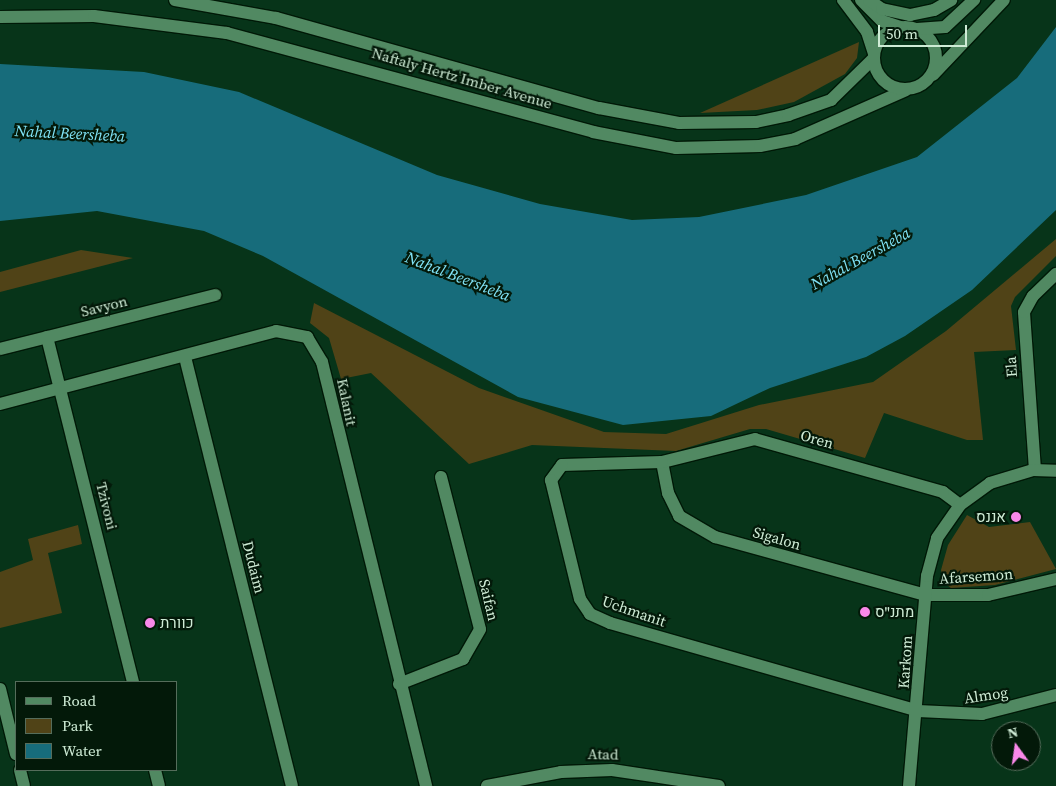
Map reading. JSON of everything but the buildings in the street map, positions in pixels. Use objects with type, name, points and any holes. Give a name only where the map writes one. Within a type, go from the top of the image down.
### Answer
[{"type":"street","name":"Naftaly Hertz Imber Avenue","points":[[175,0],[276,18],[599,108],[679,123],[756,122],[814,106],[846,89],[874,56]]},
{"type":"street","points":[[843,0],[867,32],[880,78],[906,90],[930,78],[969,42],[1004,0]]},
{"type":"street","points":[[861,0],[882,21],[901,27],[917,29],[945,27],[974,0]]},
{"type":"street","points":[[869,0],[882,9],[910,15],[934,10],[952,0]]},
{"type":"street","name":"Naftaly Hertz Imber Avenue","points":[[0,17],[94,16],[227,32],[593,132],[676,148],[760,146],[795,138],[906,90]]},
{"type":"street","points":[[874,56],[880,39],[901,27]]},
{"type":"street","points":[[917,29],[936,50],[930,78]]},
{"type":"street","name":"Ela","points":[[1035,470],[1024,312],[1033,296],[1056,274]]},
{"type":"street","name":"Savyon","points":[[0,349],[215,295]]},
{"type":"street","name":"Kalanit","points":[[0,404],[276,331],[298,332],[314,344],[322,362],[399,684],[426,786]]},
{"type":"street","name":"Tzivoni","points":[[47,337],[133,681]]},
{"type":"street","name":"Dudaim","points":[[186,356],[292,786]]},
{"type":"street","name":"Oren","points":[[662,462],[754,439],[943,492],[960,505]]},
{"type":"street","name":"Sigalon","points":[[662,462],[672,504],[686,523],[703,533],[926,595]]},
{"type":"street","name":"Uchmanit","points":[[662,462],[570,463],[552,472],[552,491],[576,588],[590,614],[610,623],[918,711]]},
{"type":"street","name":"Karkom","points":[[909,786],[918,711],[926,595],[936,538],[960,505],[990,483],[1035,470],[1056,471]]},
{"type":"street","name":"Saifan","points":[[399,684],[458,663],[472,650],[480,629],[441,477]]},
{"type":"street","name":"Afarsemon","points":[[926,595],[988,595],[1056,579]]},
{"type":"street","points":[[0,688],[15,750]]},
{"type":"street","name":"Almog","points":[[918,711],[982,714],[1056,695]]},
{"type":"street","name":"Atad","points":[[487,786],[561,772],[612,770],[719,786]]},
{"type":"street","points":[[20,771],[24,786]]},
{"type":"street","points":[[155,771],[159,786]]},
{"type":"green space","points":[[859,42],[857,58],[845,74],[794,102],[757,110],[700,113]]},
{"type":"green space","points":[[1056,239],[1056,256],[1015,297],[1011,306],[1016,350],[974,352],[983,440],[967,440],[884,413],[865,458],[766,429],[750,429],[676,451],[532,445],[469,464],[371,373],[341,379],[329,338],[310,323],[314,303],[479,388],[604,432],[666,434],[759,405],[873,382],[946,331]]},
{"type":"green space","points":[[81,250],[133,258],[0,292],[0,272]]},
{"type":"green space","points":[[967,515],[989,527],[1030,522],[1056,569],[995,585],[951,588],[943,582],[941,570],[948,545]]},
{"type":"green space","points":[[78,525],[82,544],[48,553],[62,613],[0,628],[0,572],[33,560],[28,539]]},
{"type":"water","name":"Nahal Beersheba","points":[[1056,27],[1056,210],[972,290],[905,336],[866,357],[770,388],[711,416],[623,425],[518,397],[263,256],[204,231],[97,211],[0,221],[0,64],[144,72],[239,92],[437,175],[540,204],[632,220],[699,217],[806,195],[917,157],[1017,78]]},
{"type":"place","name":"אננס","points":[[1016,517]]},
{"type":"place","name":"מתנ\"ס","points":[[865,612]]},
{"type":"place","name":"כוורת","points":[[150,623]]}]
